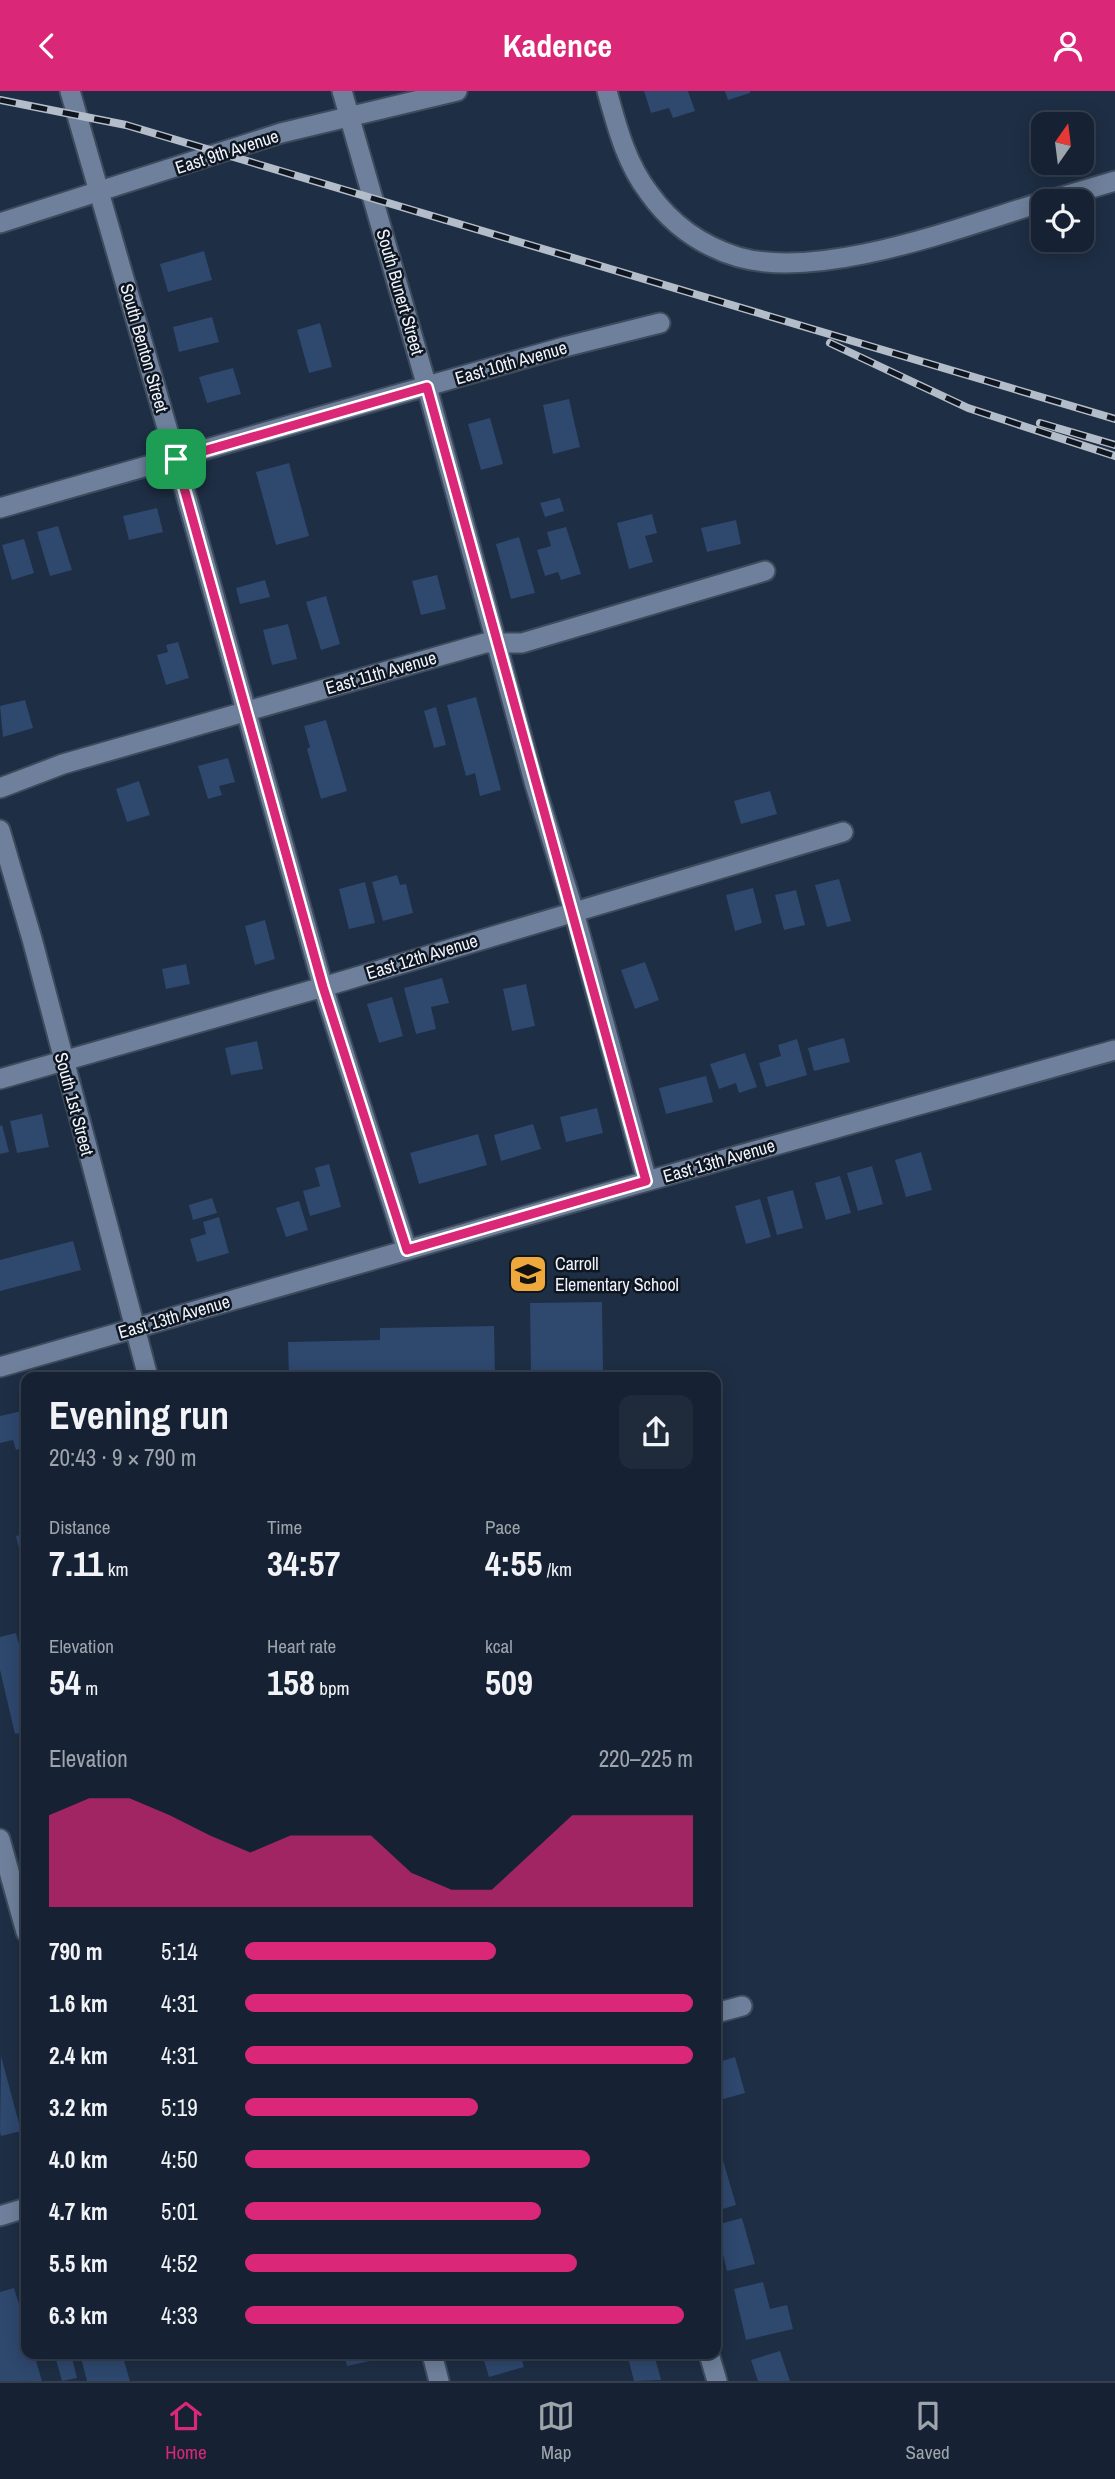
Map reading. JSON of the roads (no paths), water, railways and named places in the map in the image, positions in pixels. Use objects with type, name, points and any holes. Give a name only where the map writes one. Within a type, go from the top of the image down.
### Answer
[{"type":"street","name":"South Benton Street","points":[[70,91],[323,987],[407,1250]]},
{"type":"street","name":"South Bunert Street","points":[[342,91],[427,387],[535,785],[574,912],[646,1181]]},
{"type":"street","name":"East 9th Avenue","points":[[0,223],[281,133],[457,91]]},
{"type":"street","points":[[607,91],[628,158],[648,192],[690,235],[741,258],[809,261],[850,256],[920,239],[1031,206]]},
{"type":"street","points":[[1088,189],[1115,181]]},
{"type":"street","name":"East 10th Avenue","points":[[0,508],[660,323]]},
{"type":"street","name":"East 11th Avenue","points":[[0,789],[64,764],[485,643],[522,643],[765,571]]},
{"type":"street","name":"South 1st Street","points":[[0,830],[32,939],[147,1372]]},
{"type":"street","name":"East 12th Avenue","points":[[0,1079],[323,987],[843,832]]},
{"type":"street","name":"East 13th Avenue","points":[[0,1367],[646,1181],[1115,1050]]},
{"type":"street","points":[[0,1839],[21,1914]]},
{"type":"street","points":[[721,2012],[742,2006]]},
{"type":"street","points":[[0,2215],[21,2210]]},
{"type":"street","points":[[433,2359],[439,2381]]},
{"type":"street","points":[[710,2359],[717,2381]]},
{"type":"railway","points":[[0,100],[126,125],[1115,419]]},
{"type":"railway","points":[[830,343],[968,408],[1115,456]]},
{"type":"railway","points":[[1040,423],[1115,445]]},
{"type":"place","name":"Carroll Elementary School","points":[[528,1274]]}]
